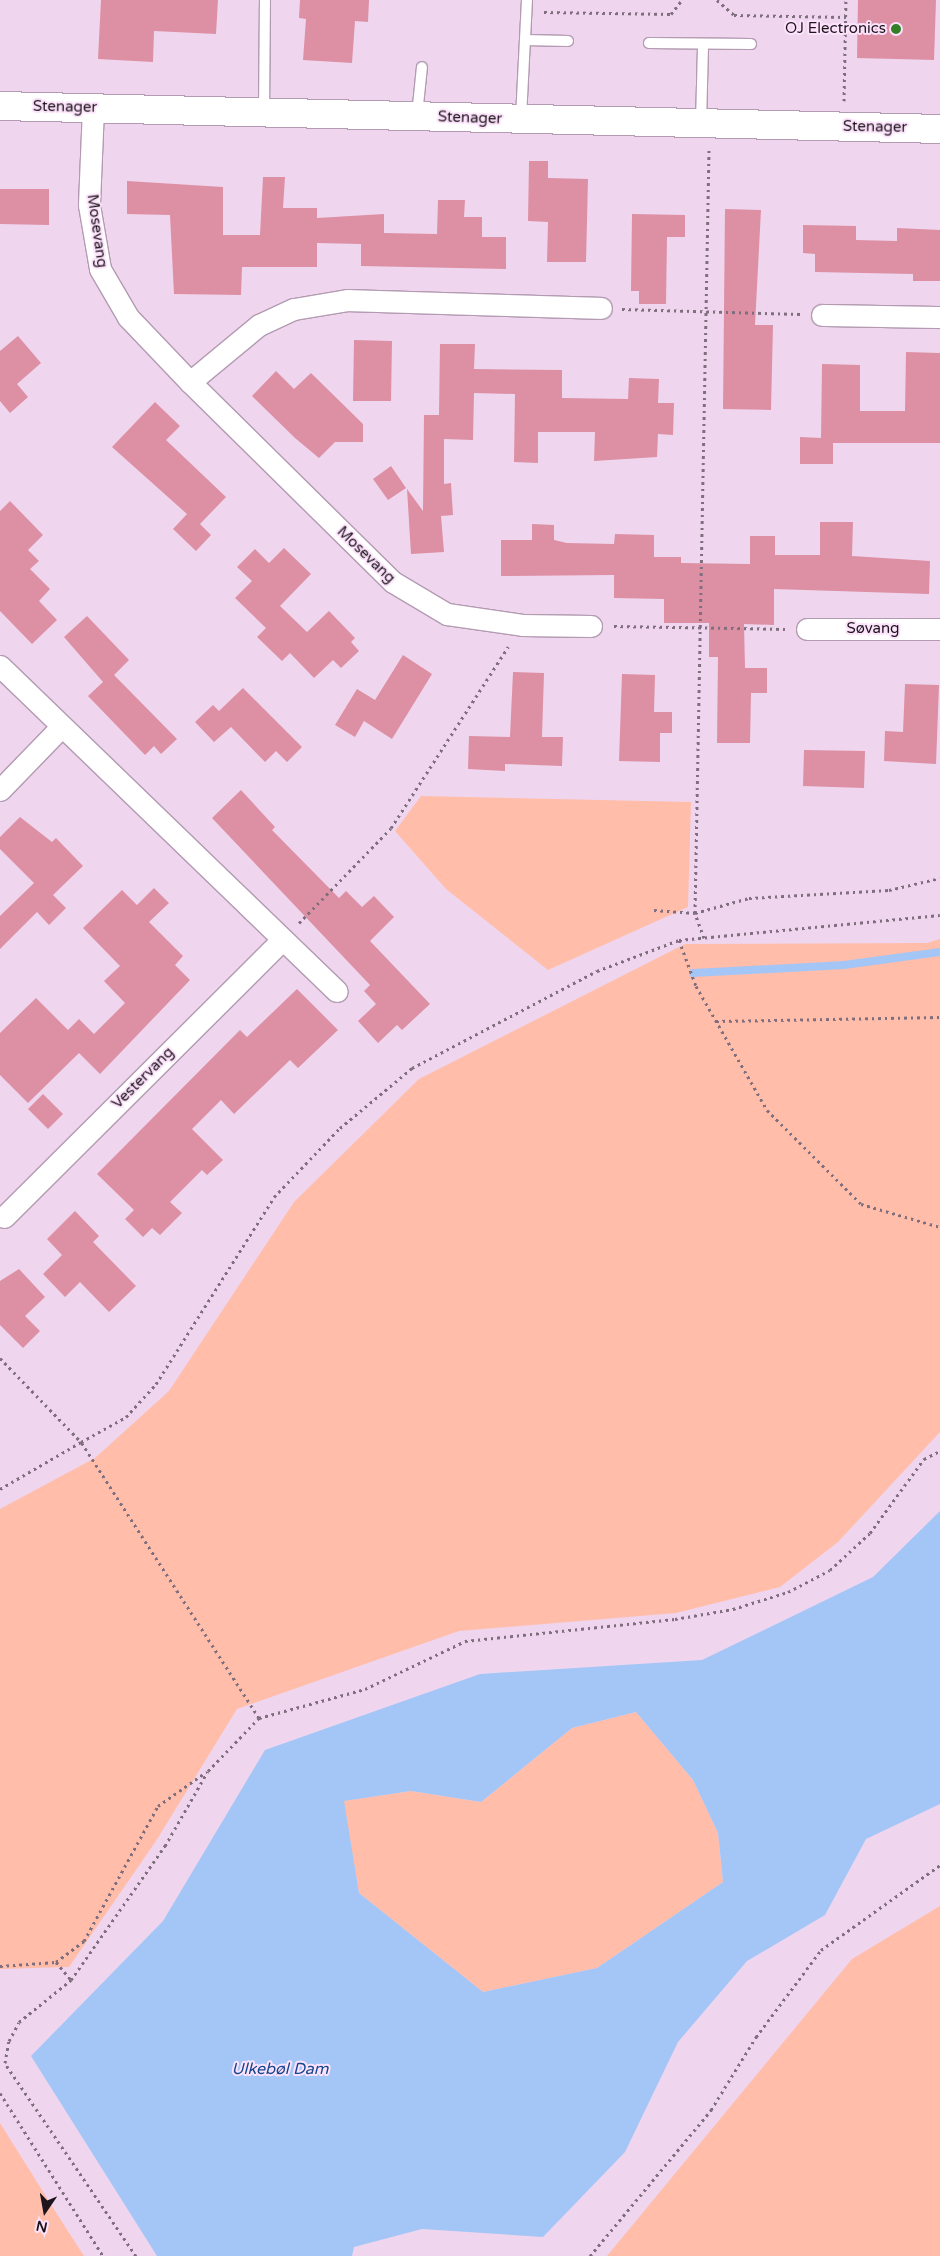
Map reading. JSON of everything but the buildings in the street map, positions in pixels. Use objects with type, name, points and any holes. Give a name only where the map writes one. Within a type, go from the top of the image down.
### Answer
[{"type":"street","name":"Stenager","points":[[0,106],[940,129]]},
{"type":"street","name":"Mosevang","points":[[93,108],[89,205],[100,269],[128,317],[190,382],[393,582],[447,614],[522,625],[591,626]]},
{"type":"street","points":[[190,382],[259,325],[294,309],[348,300],[602,308]]},
{"type":"street","points":[[822,315],[940,317]]},
{"type":"street","name":"Søvang","points":[[806,629],[940,629]]},
{"type":"street","points":[[0,666],[337,992]]},
{"type":"street","points":[[0,790],[61,727]]},
{"type":"street","name":"Vestervang","points":[[4,1217],[282,940]]},
{"type":"lane","points":[[264,0],[264,112]]},
{"type":"lane","points":[[521,119],[527,0]]},
{"type":"lane","points":[[525,40],[568,41]]},
{"type":"lane","points":[[649,43],[751,44]]},
{"type":"lane","points":[[703,44],[705,123]]},
{"type":"lane","points":[[417,116],[422,67]]},
{"type":"path","points":[[526,11],[670,14],[682,0]]},
{"type":"path","points":[[717,0],[734,15],[846,17]]},
{"type":"path","points":[[844,127],[846,0]]},
{"type":"path","points":[[704,938],[695,913],[706,311],[705,123]]},
{"type":"path","points":[[602,308],[822,315]]},
{"type":"path","points":[[282,940],[391,828],[522,625]]},
{"type":"path","points":[[591,626],[806,629]]},
{"type":"path","points":[[654,910],[695,913],[749,898],[890,890],[940,878]]},
{"type":"path","points":[[0,1490],[126,1417],[156,1384],[274,1197],[376,1098],[412,1068],[597,971],[679,940],[940,915]]},
{"type":"path","points":[[679,940],[696,986],[768,1110],[861,1204],[940,1227]]},
{"type":"path","points":[[716,1021],[940,1017]]},
{"type":"path","points":[[0,1358],[80,1442],[258,1718]]},
{"type":"path","points":[[0,1966],[24,1968],[56,1962],[84,1941],[158,1806],[208,1770],[258,1718],[365,1689],[465,1641],[675,1619],[733,1609],[788,1592],[830,1570],[870,1533],[924,1459],[940,1451]]},
{"type":"path","points":[[5,2063],[9,2040],[20,2022],[71,1980],[165,1846],[208,1770]]},
{"type":"path","points":[[590,2256],[711,2110],[756,2037],[821,1950],[940,1864]]},
{"type":"path","points":[[56,1962],[71,1980]]},
{"type":"path","points":[[0,2059],[5,2063],[136,2256]]},
{"type":"path","points":[[0,2093],[103,2256]]},
{"type":"shaded area","points":[[421,796],[691,802],[688,907],[548,970],[446,889],[395,831]]},
{"type":"shaded area","points":[[940,939],[940,1432],[838,1542],[780,1587],[676,1613],[459,1631],[237,1709],[156,1841],[69,1967],[0,1969],[0,1509],[95,1458],[169,1391],[294,1202],[419,1079],[685,944],[927,943]]},
{"type":"shaded area","points":[[636,1712],[693,1780],[718,1833],[723,1882],[597,1968],[483,1992],[359,1893],[343,1801],[411,1791],[481,1802],[572,1728]]},
{"type":"shaded area","points":[[940,1906],[940,2256],[607,2256],[852,1959]]},
{"type":"shaded area","points":[[0,2123],[57,2214],[84,2256],[0,2256]]},
{"type":"water","name":"Ulkebøl Dam","points":[[940,1511],[940,1804],[866,1839],[825,1915],[747,1961],[678,2042],[625,2152],[543,2237],[422,2229],[354,2247],[352,2256],[157,2256],[31,2056],[163,1921],[265,1750],[480,1674],[702,1660],[873,1577]],"holes":[[[636,1712],[693,1780],[718,1833],[723,1882],[597,1968],[483,1992],[359,1893],[344,1801],[411,1791],[481,1802],[572,1728]]]},
{"type":"waterway","points":[[693,973],[844,965],[940,952]]},
{"type":"place","name":"OJ Electronics","points":[[896,29]]}]
